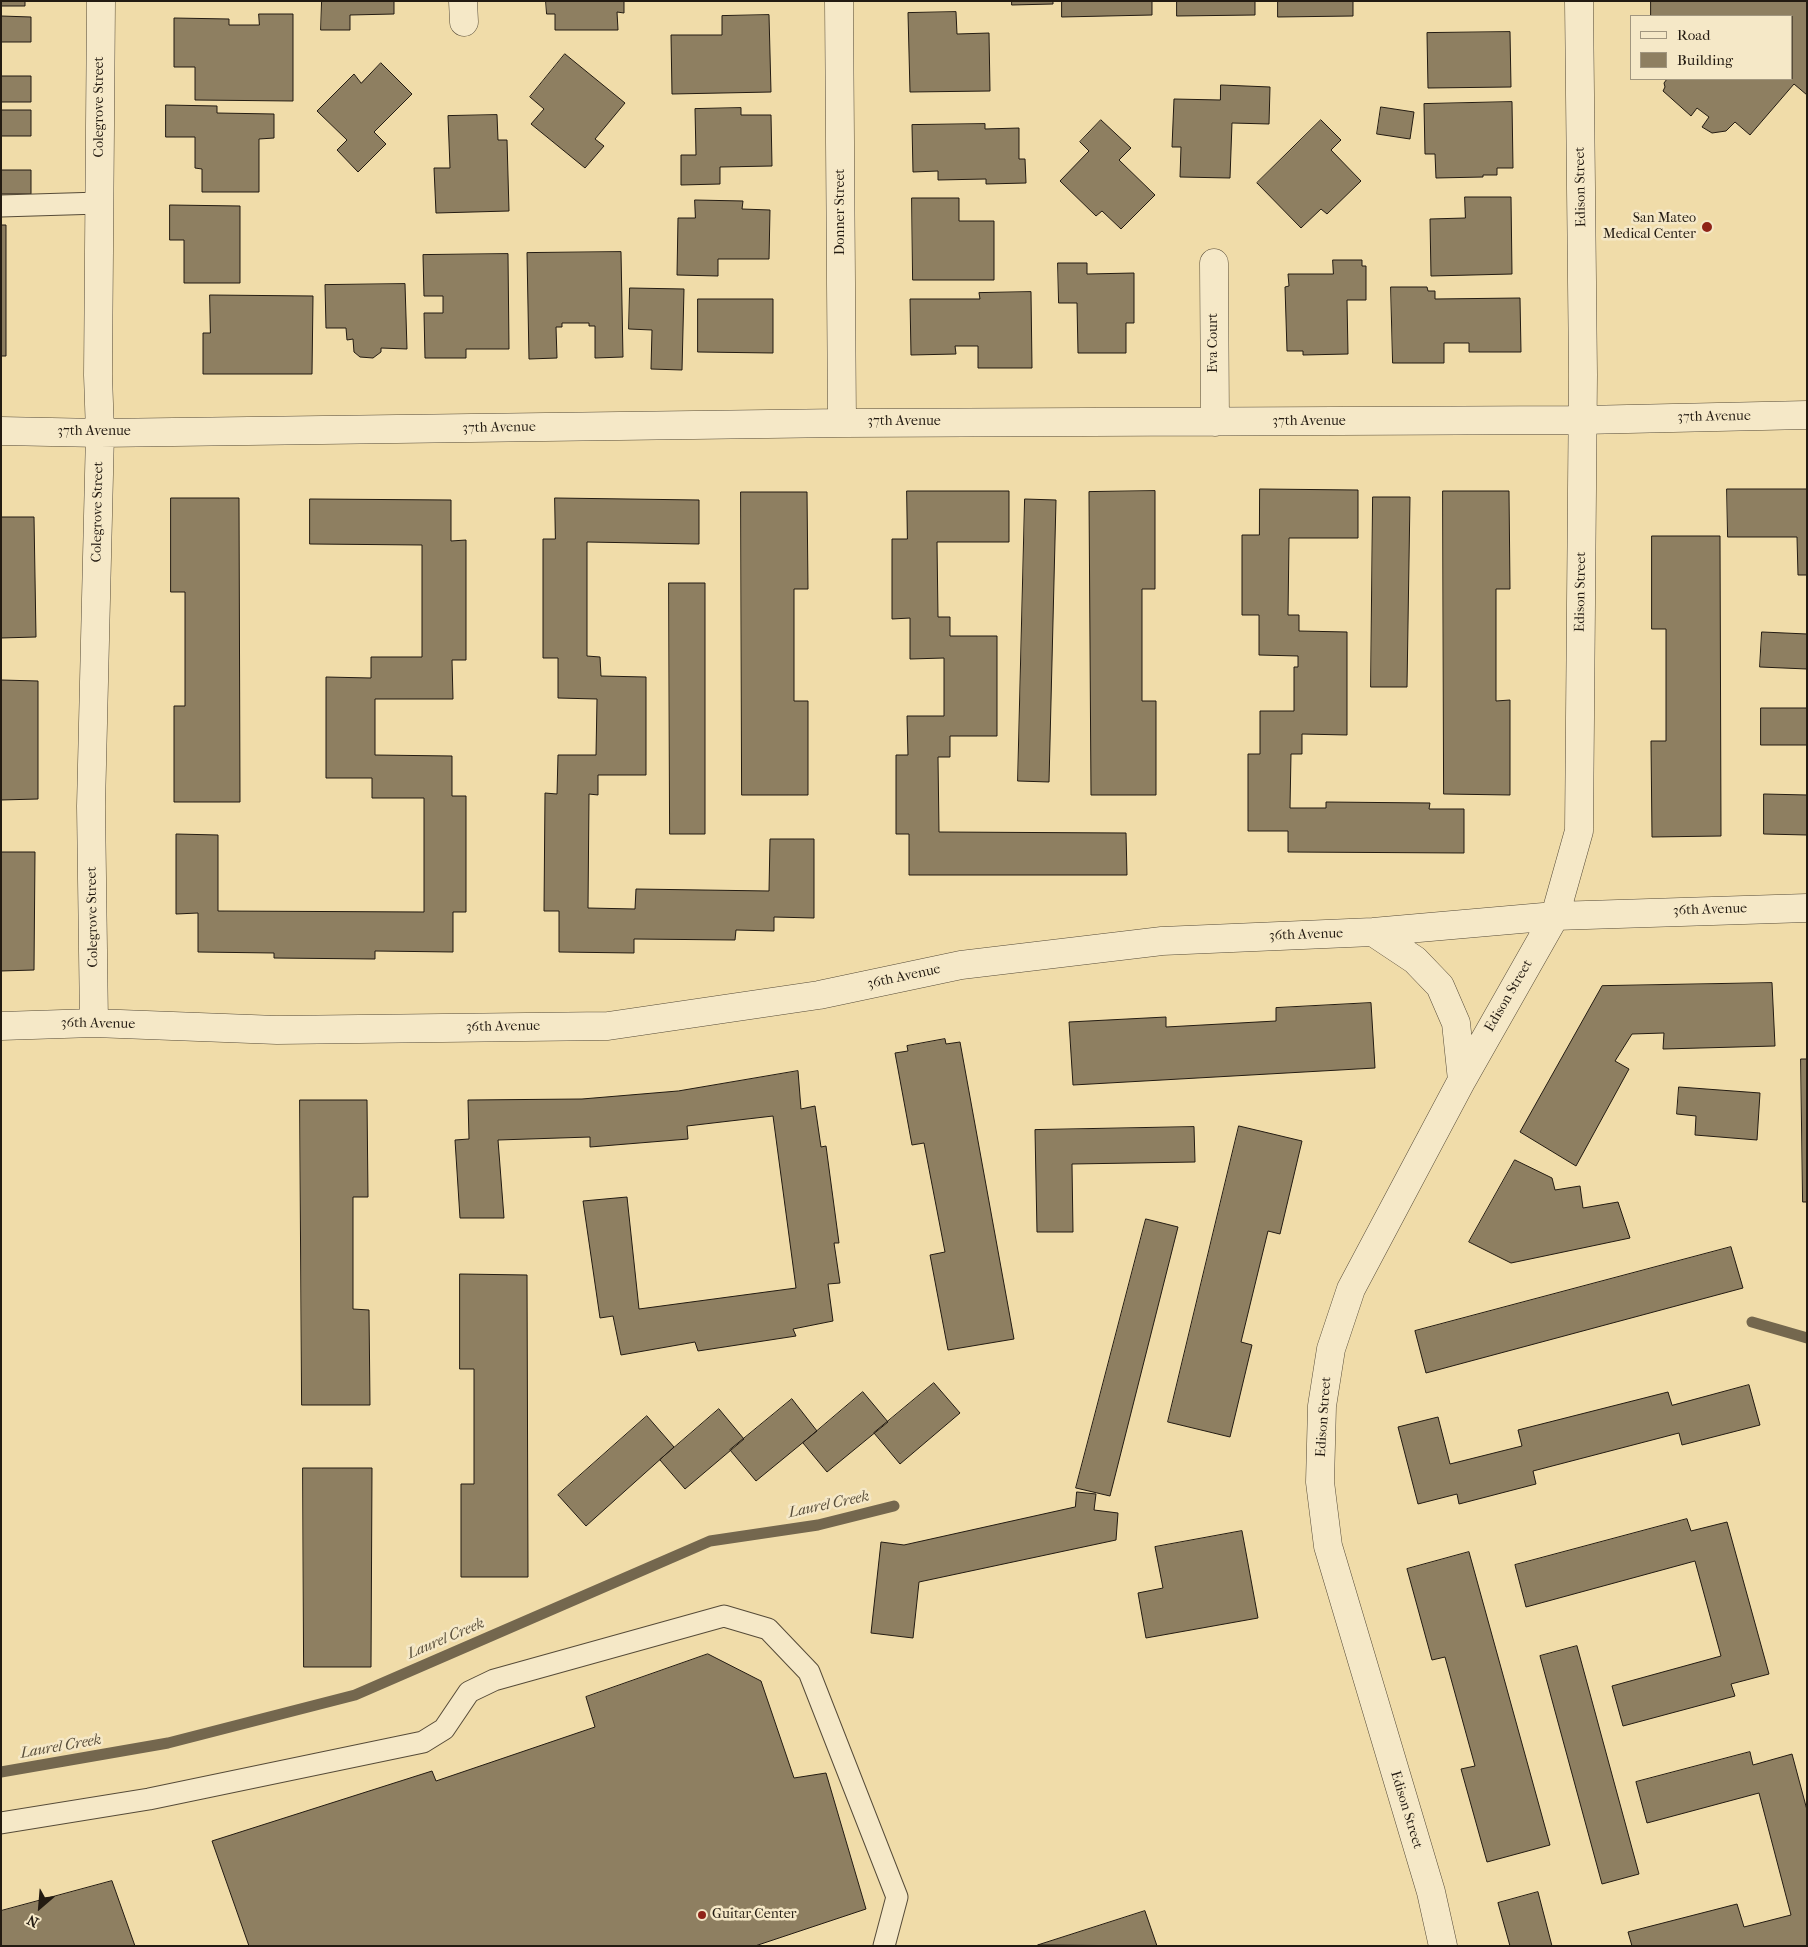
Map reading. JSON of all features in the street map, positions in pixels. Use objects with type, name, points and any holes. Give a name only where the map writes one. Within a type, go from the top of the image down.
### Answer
[{"type":"street","name":"Colegrove Street","points":[[94,1023],[92,806],[100,433],[98,375],[101,1]]},
{"type":"street","name":"Donner Street","points":[[839,1],[842,423]]},
{"type":"street","name":"Edison Street","points":[[1443,1946],[1428,1883],[1328,1546],[1320,1482],[1322,1406],[1331,1348],[1352,1289],[1462,1080],[1555,916],[1579,831],[1583,420],[1580,1]]},
{"type":"street","name":"Eva Court","points":[[1214,263],[1214,422]]},
{"type":"street","name":"37th Avenue","points":[[1,431],[100,433],[842,423],[1583,420],[1807,415]]},
{"type":"street","name":"36th Avenue","points":[[1,1026],[94,1023],[277,1030],[608,1026],[819,995],[961,965],[1162,941],[1374,932],[1555,916],[1807,908]]},
{"type":"street","points":[[1374,932],[1414,960],[1440,986],[1456,1023],[1462,1080]]},
{"type":"lane","points":[[1,206],[100,203]]},
{"type":"lane","points":[[1,1823],[149,1798],[422,1742],[444,1729],[469,1692],[494,1680],[724,1616],[768,1628],[809,1672],[897,1897],[884,1946]]},
{"type":"building","points":[[1,1],[25,1],[25,6],[1,6]]},
{"type":"building","points":[[322,1],[394,1],[394,14],[350,15],[350,30],[321,30]]},
{"type":"building","points":[[546,1],[624,1],[624,13],[617,12],[618,30],[555,30],[555,14],[547,14]]},
{"type":"building","points":[[1012,1],[1053,1],[1053,4],[1012,5]]},
{"type":"building","points":[[1062,1],[1152,1],[1152,15],[1062,17]]},
{"type":"building","points":[[1177,1],[1255,1],[1255,15],[1177,16]]},
{"type":"building","points":[[1278,1],[1353,1],[1353,16],[1278,17]]},
{"type":"building","points":[[1651,1],[1807,1],[1807,95],[1794,84],[1750,135],[1735,122],[1726,131],[1712,133],[1702,127],[1709,117],[1697,108],[1691,116],[1663,91],[1664,83],[1666,80],[1793,80],[1793,15],[1651,15]]},
{"type":"building","points":[[956,12],[957,34],[989,33],[990,91],[910,92],[908,13]]},
{"type":"building","points":[[259,14],[293,14],[293,101],[195,100],[195,67],[174,67],[174,18],[229,19],[229,25],[259,25]]},
{"type":"building","points":[[769,15],[771,92],[672,94],[671,35],[722,35],[722,16]]},
{"type":"building","points":[[1,16],[31,17],[31,42],[1,42]]},
{"type":"building","points":[[1510,32],[1511,87],[1428,88],[1427,33]]},
{"type":"building","points":[[565,54],[625,103],[595,139],[604,146],[585,168],[531,124],[544,109],[530,97]]},
{"type":"building","points":[[381,63],[412,94],[374,132],[386,144],[358,172],[337,150],[347,140],[317,111],[354,74],[361,83]]},
{"type":"building","points":[[1,76],[31,76],[31,102],[1,102]]},
{"type":"building","points":[[1221,85],[1270,87],[1269,124],[1232,123],[1230,178],[1180,177],[1181,147],[1172,147],[1174,99],[1220,100]]},
{"type":"building","points":[[1512,102],[1513,168],[1497,168],[1497,175],[1483,175],[1483,177],[1436,178],[1435,154],[1425,154],[1424,104]]},
{"type":"building","points":[[166,105],[217,106],[217,113],[274,114],[274,138],[259,139],[259,192],[202,192],[202,169],[195,168],[195,137],[166,137]]},
{"type":"building","points":[[1381,107],[1414,112],[1410,139],[1377,134]]},
{"type":"building","points":[[741,108],[741,115],[771,115],[772,166],[720,167],[720,184],[681,185],[681,155],[696,155],[695,109]]},
{"type":"building","points":[[1,110],[31,110],[31,136],[1,136]]},
{"type":"building","points":[[497,115],[498,140],[507,140],[509,211],[436,213],[434,168],[450,168],[448,116]]},
{"type":"building","points":[[1101,120],[1131,148],[1119,160],[1155,195],[1121,229],[1102,211],[1096,216],[1060,181],[1089,151],[1080,142]]},
{"type":"building","points":[[1321,120],[1341,140],[1331,150],[1361,181],[1327,214],[1321,209],[1301,228],[1257,183]]},
{"type":"building","points":[[985,124],[985,129],[1019,128],[1019,159],[1025,159],[1026,183],[986,184],[986,179],[938,180],[938,171],[913,172],[912,125]]},
{"type":"building","points":[[1,170],[31,170],[31,194],[1,194]]},
{"type":"building","points":[[1465,197],[1511,197],[1512,274],[1431,276],[1430,219],[1465,218]]},
{"type":"building","points":[[912,198],[959,198],[959,221],[994,221],[994,280],[913,280]]},
{"type":"building","points":[[695,200],[743,201],[742,209],[770,210],[769,259],[718,259],[718,276],[677,275],[678,218],[695,218]]},
{"type":"building","points":[[170,205],[240,206],[240,283],[184,283],[184,240],[170,240]]},
{"type":"building","points":[[1,225],[6,225],[6,356],[1,356]]},
{"type":"building","points":[[621,252],[623,357],[595,358],[595,326],[589,326],[589,323],[562,323],[562,327],[556,327],[557,358],[529,359],[527,253]]},
{"type":"building","points":[[508,254],[509,349],[466,349],[466,358],[425,358],[424,313],[443,313],[443,296],[424,296],[423,255]]},
{"type":"building","points":[[1333,260],[1362,260],[1362,266],[1366,266],[1366,300],[1347,300],[1348,354],[1303,355],[1303,351],[1287,351],[1285,287],[1289,286],[1288,274],[1333,274]]},
{"type":"building","points":[[1058,263],[1087,263],[1087,274],[1134,273],[1134,323],[1126,323],[1126,353],[1078,353],[1077,303],[1059,303]]},
{"type":"building","points":[[405,284],[407,349],[381,348],[381,352],[373,358],[360,357],[354,352],[353,339],[347,340],[346,328],[326,328],[325,285]]},
{"type":"building","points":[[1391,287],[1427,287],[1428,291],[1435,291],[1435,299],[1520,298],[1521,352],[1469,352],[1469,343],[1444,343],[1444,363],[1393,363]]},
{"type":"building","points":[[630,288],[684,289],[682,370],[651,369],[652,330],[629,329]]},
{"type":"building","points":[[1031,292],[1032,368],[978,368],[978,346],[955,346],[956,354],[911,355],[910,299],[980,299],[979,293]]},
{"type":"building","points":[[210,295],[313,296],[312,374],[203,374],[203,333],[210,333]]},
{"type":"building","points":[[698,299],[773,299],[773,353],[698,352]]},
{"type":"building","points":[[1260,489],[1358,490],[1358,538],[1289,538],[1288,615],[1299,615],[1299,631],[1347,632],[1347,735],[1302,734],[1302,754],[1291,754],[1290,808],[1326,808],[1326,802],[1430,803],[1429,809],[1464,809],[1464,853],[1288,852],[1288,831],[1248,831],[1248,754],[1260,754],[1260,711],[1294,711],[1294,667],[1298,667],[1298,656],[1259,655],[1259,615],[1242,615],[1242,535],[1259,535]]},
{"type":"building","points":[[1727,489],[1807,489],[1807,575],[1798,575],[1797,537],[1728,537]]},
{"type":"building","points":[[907,491],[1009,491],[1009,542],[937,542],[938,617],[950,617],[950,636],[997,636],[997,736],[950,736],[950,757],[938,757],[939,832],[1126,833],[1127,875],[909,875],[909,834],[896,834],[896,755],[908,755],[907,716],[944,716],[944,658],[910,659],[910,618],[892,619],[892,539],[907,539]]},
{"type":"building","points":[[1155,491],[1155,589],[1142,589],[1142,701],[1156,701],[1156,795],[1091,795],[1089,492]]},
{"type":"building","points":[[1443,491],[1509,491],[1510,589],[1496,589],[1496,701],[1510,700],[1510,795],[1444,794]]},
{"type":"building","points":[[741,492],[807,492],[808,589],[794,589],[794,701],[808,701],[808,795],[742,795]]},
{"type":"building","points":[[1373,497],[1410,497],[1407,687],[1371,687]]},
{"type":"building","points":[[171,498],[239,498],[240,802],[174,802],[174,706],[185,706],[185,592],[171,592]]},
{"type":"building","points":[[555,498],[699,500],[699,544],[587,542],[587,656],[600,657],[601,676],[646,677],[646,775],[598,775],[598,795],[589,794],[588,908],[635,909],[636,889],[769,891],[770,839],[814,839],[814,918],[774,917],[774,931],[736,930],[735,940],[634,939],[634,953],[559,952],[559,911],[544,911],[545,793],[557,794],[558,755],[596,755],[597,699],[558,698],[558,658],[543,658],[543,539],[555,539]]},
{"type":"building","points":[[310,499],[451,500],[451,541],[466,540],[466,660],[452,660],[453,699],[375,699],[375,755],[452,756],[452,796],[466,796],[466,912],[453,912],[453,952],[375,951],[375,959],[274,958],[274,953],[198,952],[198,913],[176,914],[176,834],[218,835],[218,911],[424,912],[424,798],[372,798],[372,778],[326,778],[326,677],[371,678],[371,657],[422,657],[422,545],[310,544]]},
{"type":"building","points":[[1025,499],[1056,500],[1049,782],[1018,781]]},
{"type":"building","points":[[1,517],[34,517],[36,637],[1,638]]},
{"type":"building","points":[[1652,536],[1720,536],[1721,836],[1652,837],[1651,741],[1666,741],[1666,629],[1652,629]]},
{"type":"building","points":[[669,583],[705,583],[705,834],[670,834]]},
{"type":"building","points":[[1762,632],[1807,634],[1807,669],[1760,667]]},
{"type":"building","points":[[1,680],[38,681],[38,799],[1,800]]},
{"type":"building","points":[[1761,708],[1807,708],[1807,745],[1761,745]]},
{"type":"building","points":[[1764,794],[1807,795],[1807,835],[1764,834]]},
{"type":"building","points":[[1,852],[35,852],[34,970],[1,971]]},
{"type":"building","points":[[1772,983],[1775,1046],[1663,1049],[1664,1033],[1632,1034],[1615,1061],[1629,1069],[1576,1166],[1520,1132],[1602,986]]},
{"type":"building","points":[[1371,1003],[1375,1068],[1073,1085],[1069,1022],[1166,1017],[1166,1027],[1276,1021],[1276,1008]]},
{"type":"building","points":[[945,1039],[946,1044],[960,1042],[1014,1339],[948,1350],[930,1255],[945,1252],[924,1143],[912,1145],[895,1053],[908,1051],[907,1046]]},
{"type":"building","points":[[1801,1059],[1807,1059],[1807,1202],[1803,1202]]},
{"type":"building","points":[[798,1071],[801,1109],[815,1106],[821,1147],[826,1146],[839,1243],[834,1243],[840,1283],[828,1284],[833,1321],[793,1329],[796,1336],[698,1351],[695,1342],[621,1355],[613,1316],[600,1318],[583,1201],[627,1197],[639,1309],[796,1288],[773,1116],[687,1126],[688,1139],[590,1147],[590,1137],[498,1140],[504,1218],[460,1218],[455,1140],[469,1139],[468,1100],[582,1099],[678,1091]]},
{"type":"building","points":[[1679,1087],[1760,1093],[1757,1140],[1695,1135],[1696,1116],[1677,1114]]},
{"type":"building","points":[[300,1100],[367,1100],[368,1197],[353,1197],[353,1309],[369,1310],[370,1405],[302,1405]]},
{"type":"building","points":[[1239,1126],[1302,1141],[1280,1234],[1268,1231],[1241,1342],[1252,1345],[1230,1437],[1168,1422]]},
{"type":"building","points":[[1194,1127],[1195,1162],[1072,1164],[1073,1232],[1037,1232],[1035,1130]]},
{"type":"building","points":[[1515,1160],[1552,1178],[1555,1190],[1580,1186],[1583,1208],[1618,1202],[1630,1238],[1511,1263],[1469,1242]]},
{"type":"building","points":[[1146,1219],[1178,1227],[1110,1496],[1076,1488]]},
{"type":"building","points":[[1731,1247],[1743,1288],[1426,1373],[1415,1331]]},
{"type":"building","points":[[460,1274],[527,1275],[528,1577],[461,1577],[461,1484],[474,1484],[474,1369],[460,1369]]},
{"type":"building","points":[[934,1383],[960,1413],[900,1464],[874,1433]]},
{"type":"building","points":[[1749,1385],[1760,1425],[1682,1445],[1679,1433],[1533,1471],[1536,1484],[1459,1504],[1457,1494],[1418,1504],[1398,1427],[1438,1417],[1450,1464],[1522,1446],[1518,1430],[1668,1392],[1672,1405]]},
{"type":"building","points":[[863,1392],[888,1422],[827,1472],[803,1443]]},
{"type":"building","points":[[792,1399],[817,1431],[756,1481],[730,1450]]},
{"type":"building","points":[[719,1409],[744,1439],[685,1489],[660,1460]]},
{"type":"building","points":[[647,1416],[674,1447],[586,1526],[558,1495]]},
{"type":"building","points":[[303,1468],[372,1468],[371,1667],[304,1667]]},
{"type":"building","points":[[1077,1492],[1096,1494],[1094,1510],[1118,1513],[1116,1540],[919,1582],[913,1638],[871,1633],[881,1542],[904,1545],[1075,1507]]},
{"type":"building","points":[[1687,1519],[1691,1531],[1727,1522],[1769,1674],[1731,1684],[1735,1696],[1623,1726],[1612,1686],[1721,1656],[1695,1561],[1526,1607],[1515,1565]]},
{"type":"building","points":[[1242,1531],[1258,1618],[1146,1638],[1138,1593],[1163,1588],[1155,1547]]},
{"type":"building","points":[[1469,1552],[1550,1845],[1487,1862],[1461,1769],[1475,1766],[1445,1657],[1432,1660],[1407,1569]]},
{"type":"building","points":[[1577,1646],[1639,1874],[1602,1884],[1540,1656]]},
{"type":"building","points":[[708,1654],[761,1681],[794,1778],[826,1773],[866,1909],[755,1946],[249,1946],[212,1841],[432,1771],[436,1781],[595,1727],[586,1697]]},
{"type":"building","points":[[1750,1752],[1753,1765],[1792,1754],[1807,1810],[1807,1946],[1632,1946],[1628,1932],[1737,1904],[1744,1927],[1791,1915],[1759,1793],[1647,1823],[1636,1782]]},
{"type":"building","points":[[112,1881],[135,1946],[1,1946],[1,1911]]},
{"type":"building","points":[[1538,1892],[1552,1946],[1510,1946],[1498,1903]]},
{"type":"building","points":[[1145,1911],[1157,1946],[1038,1945]]},
{"type":"waterway","name":"Laurel Creek","points":[[1752,1322],[1807,1338]]},
{"type":"waterway","name":"Laurel Creek","points":[[1,1772],[168,1743],[355,1695],[710,1541],[818,1525],[894,1506]]},
{"type":"place","name":"San Mateo Medical Center","points":[[1707,227]]},
{"type":"place","name":"Guitar Center","points":[[702,1915]]}]
